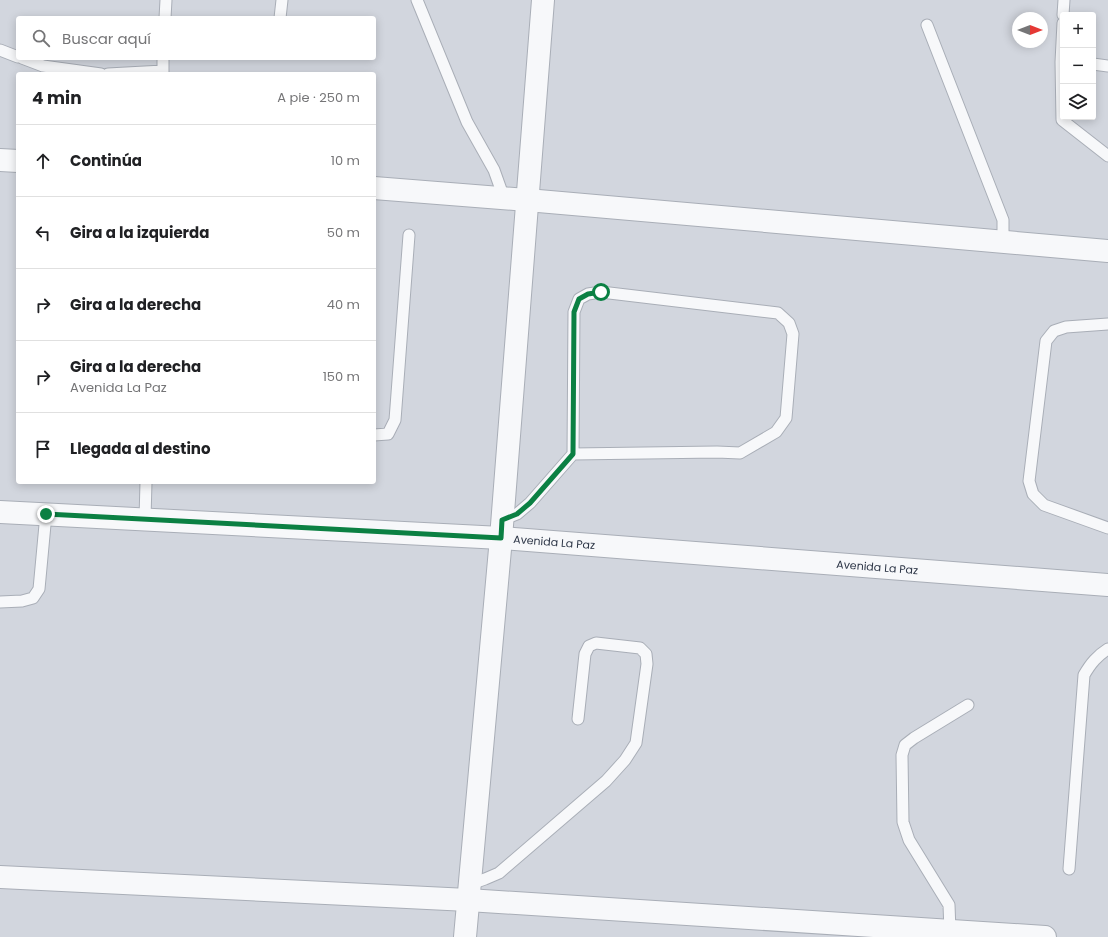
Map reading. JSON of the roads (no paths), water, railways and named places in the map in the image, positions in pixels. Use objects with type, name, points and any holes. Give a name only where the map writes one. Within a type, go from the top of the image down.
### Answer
[{"type":"street","points":[[465,937],[502,529],[543,0]]},
{"type":"street","points":[[0,160],[16,161]]},
{"type":"street","points":[[376,188],[1108,251]]},
{"type":"street","name":"Avenida La Paz","points":[[0,512],[145,520],[502,529],[1108,585]]},
{"type":"street","points":[[0,877],[469,892],[950,931],[1045,937]]},
{"type":"lane","points":[[165,16],[166,0]]},
{"type":"lane","points":[[280,16],[282,0]]},
{"type":"lane","points":[[417,0],[467,122],[494,170],[504,198]]},
{"type":"lane","points":[[1064,0],[1064,12]]},
{"type":"lane","points":[[927,25],[1003,220],[1003,242]]},
{"type":"lane","points":[[0,50],[16,56]]},
{"type":"lane","points":[[27,60],[43,66],[86,72]]},
{"type":"lane","points":[[163,60],[163,72]]},
{"type":"lane","points":[[1096,64],[1108,66]]},
{"type":"lane","points":[[1062,84],[1062,120],[1108,156]]},
{"type":"lane","points":[[376,435],[388,434],[395,420],[409,236]]},
{"type":"lane","points":[[502,529],[530,503],[573,454],[574,312],[579,299],[588,294],[601,292],[778,313],[789,323],[793,334],[786,418],[776,432],[740,453],[573,454]]},
{"type":"lane","points":[[1108,324],[1066,327],[1054,331],[1046,341],[1029,481],[1033,494],[1044,505],[1108,528]]},
{"type":"lane","points":[[145,520],[146,484]]},
{"type":"lane","points":[[0,602],[22,601],[34,598],[39,589],[46,514]]},
{"type":"lane","points":[[469,892],[485,879],[499,873],[606,781],[625,760],[636,743],[647,664],[646,654],[640,648],[596,643],[589,646],[585,654],[578,720]]},
{"type":"lane","points":[[1069,869],[1084,675],[1091,663],[1100,654],[1108,649]]},
{"type":"lane","points":[[950,931],[949,905],[909,840],[903,822],[902,755],[905,745],[914,738],[968,705]]}]
